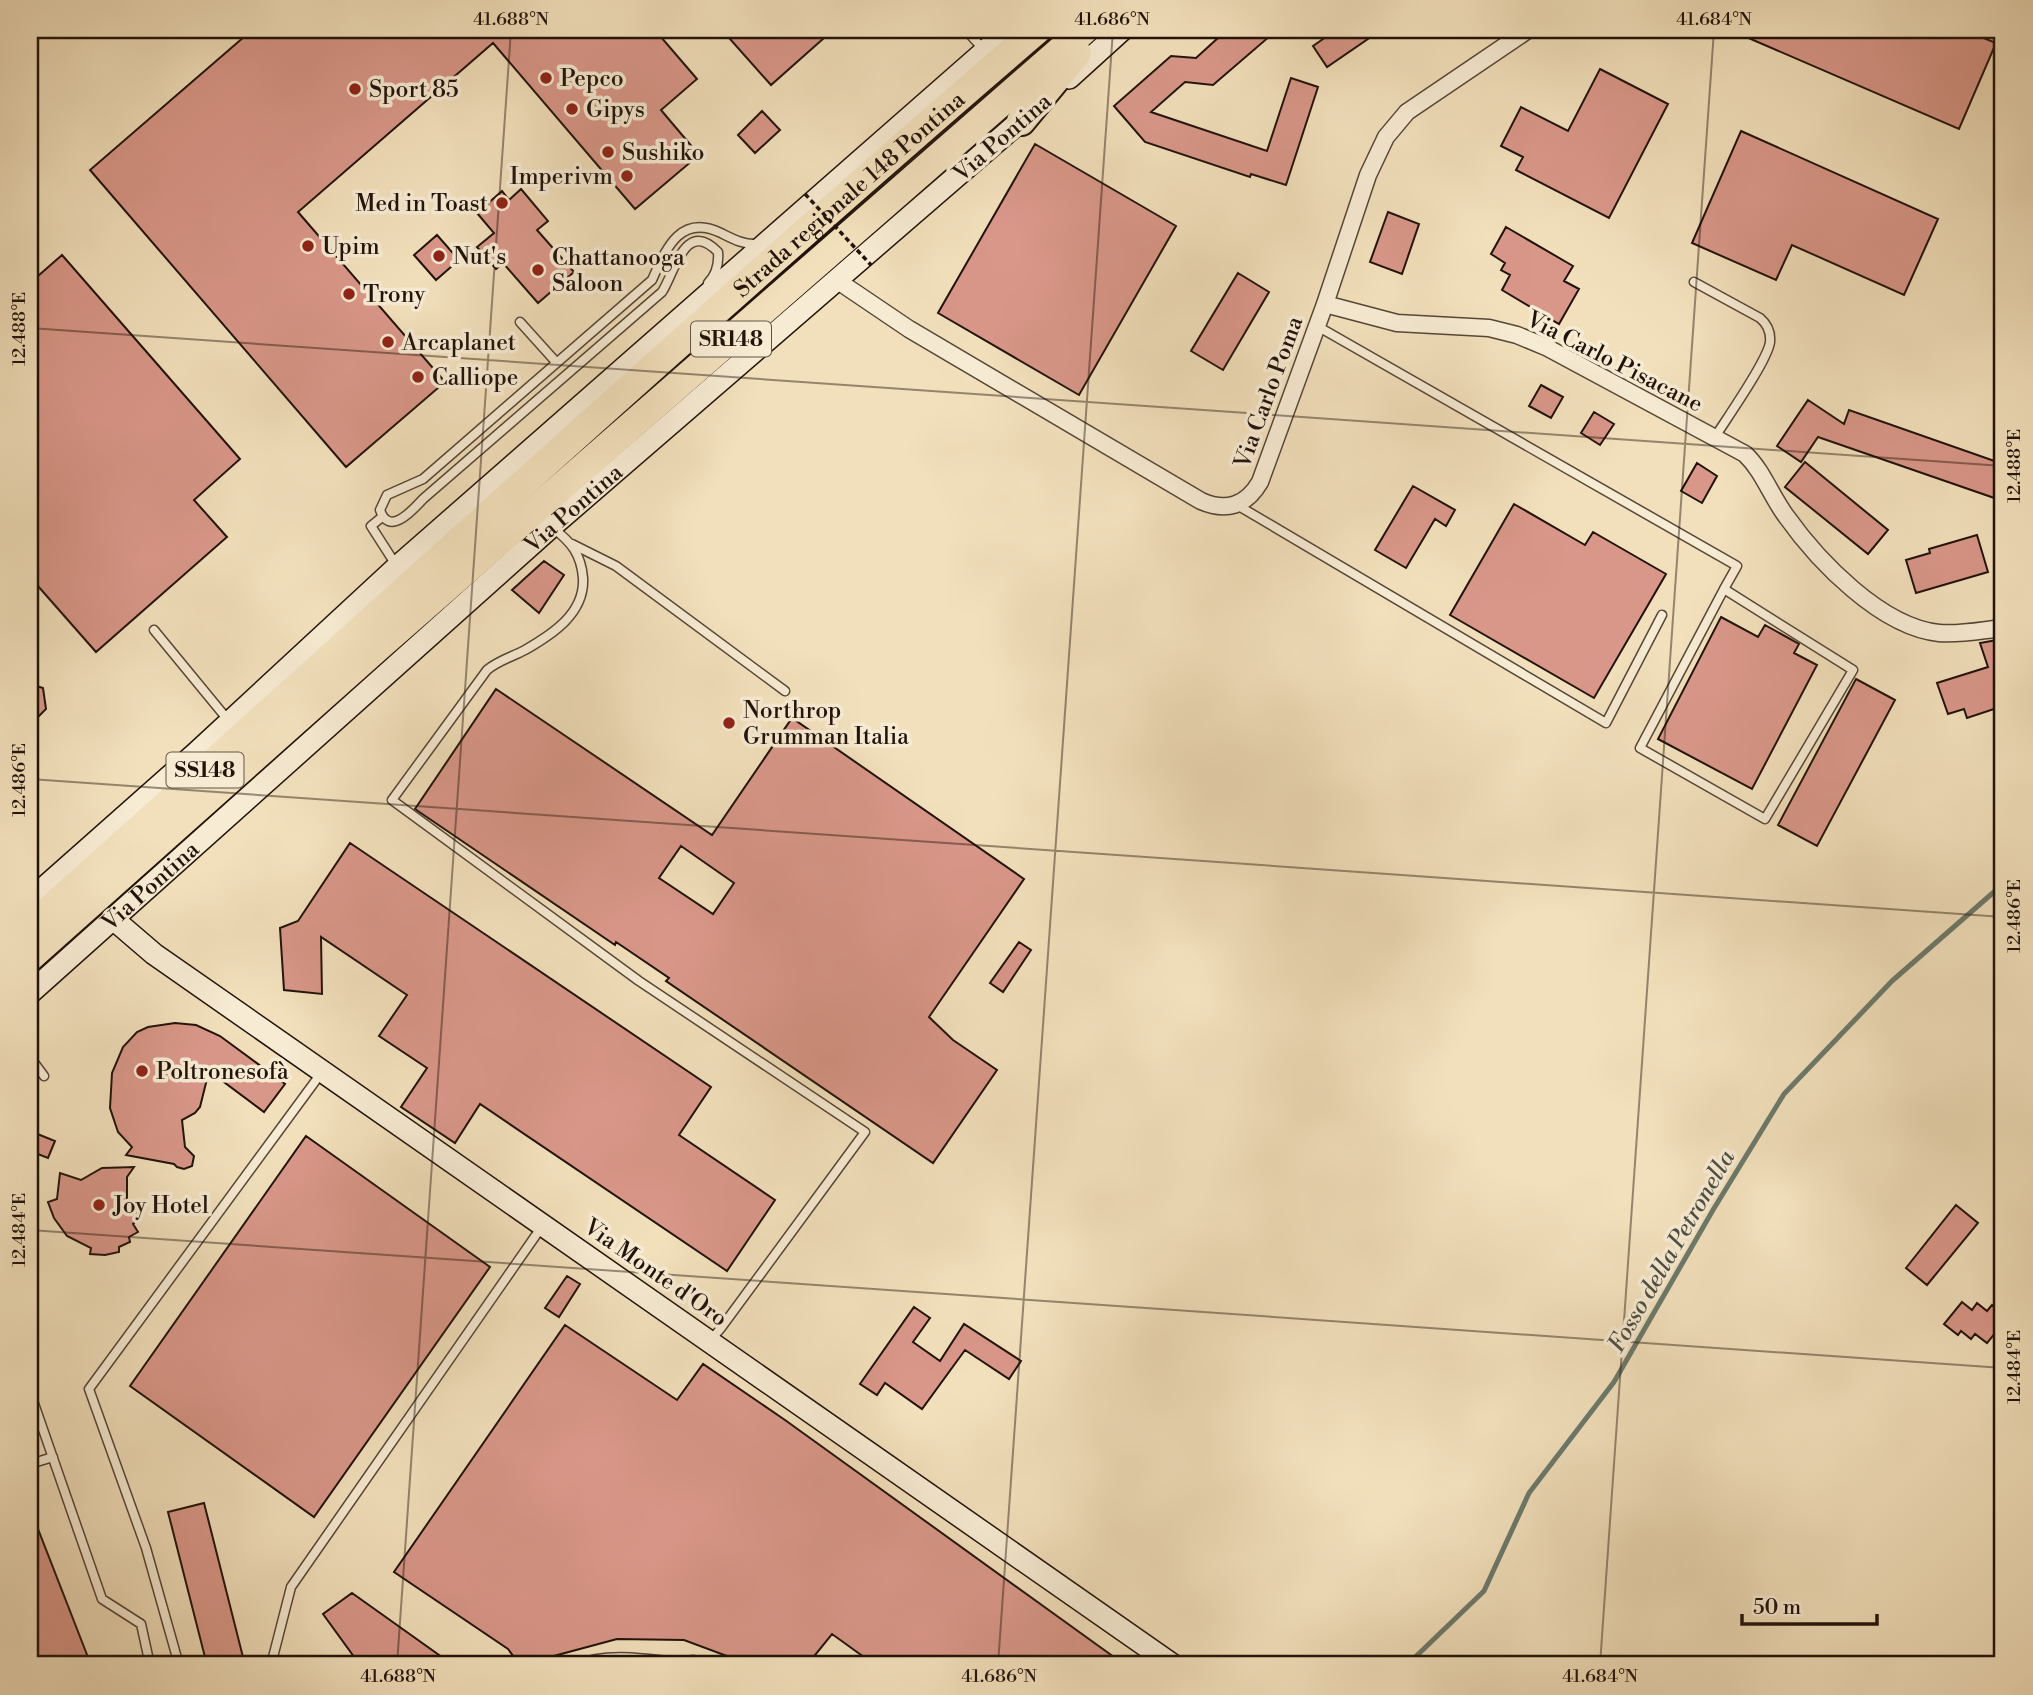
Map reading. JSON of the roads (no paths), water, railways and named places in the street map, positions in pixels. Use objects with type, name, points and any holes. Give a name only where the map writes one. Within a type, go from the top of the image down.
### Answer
[{"type":"highway","name":"Strada regionale 148 Pontina","points":[[381,614],[824,213],[1037,30]]},
{"type":"highway","name":"Strada regionale 148 Pontina","points":[[378,648],[1084,30]]},
{"type":"highway","points":[[1021,121],[1096,30]]},
{"type":"highway","name":"Via Pontina","points":[[30,927],[381,614]]},
{"type":"highway","name":"Via Pontina","points":[[30,957],[378,648]]},
{"type":"street","points":[[30,900],[230,722],[397,567],[1009,30]]},
{"type":"street","name":"Via Pontina","points":[[30,993],[551,527],[1021,121],[1122,30]]},
{"type":"street","name":"Via Carlo Poma","points":[[1237,505],[1253,494],[1260,482],[1325,304],[1368,175],[1391,129],[1416,105],[1521,31]]},
{"type":"street","points":[[835,279],[909,329],[1201,501],[1218,507],[1237,505]]},
{"type":"street","name":"Via Carlo Pisacane","points":[[1325,304],[1385,321],[1474,326],[1517,335],[1546,347],[1737,449],[1752,461],[1778,505],[1813,549],[1850,585],[1890,615],[1920,629],[1938,633],[2003,628]]},
{"type":"street","name":"Via Monte d'Oro","points":[[111,918],[154,954],[321,1072],[1174,1665]]},
{"type":"lane","points":[[966,30],[985,51]]},
{"type":"lane","points":[[637,357],[655,331],[693,300],[713,278],[719,261],[718,252],[706,242],[696,242],[686,247],[678,257],[662,292],[423,499],[406,517],[398,521],[387,521],[382,517],[380,510],[387,495],[422,479],[652,280],[665,250],[678,235],[693,227],[704,227],[751,245],[767,243]]},
{"type":"lane","points":[[1694,282],[1760,317],[1770,331],[1770,344],[1766,354],[1715,437]]},
{"type":"lane","points":[[520,322],[556,362]]},
{"type":"lane","points":[[1317,326],[1737,566],[1724,589],[1640,748],[1765,819],[1853,670],[1724,589]]},
{"type":"lane","points":[[1237,505],[1606,723],[1662,615]]},
{"type":"lane","points":[[382,517],[371,526],[397,567]]},
{"type":"lane","points":[[551,527],[572,544],[616,566],[785,691]]},
{"type":"lane","points":[[572,544],[582,574],[583,592],[571,617],[533,645],[502,659],[487,670],[392,800],[639,981],[865,1132],[709,1341]]},
{"type":"lane","points":[[154,630],[230,722]]},
{"type":"lane","points":[[30,1057],[44,1076]]},
{"type":"lane","points":[[179,1665],[146,1548],[111,1444],[89,1389],[321,1072]]},
{"type":"lane","points":[[271,1665],[291,1587],[543,1225]]},
{"type":"lane","points":[[30,1392],[102,1599],[141,1624],[150,1665]]},
{"type":"lane","points":[[30,1464],[53,1457]]},
{"type":"lane","points":[[578,1665],[589,1659],[695,1664]]},
{"type":"waterway","name":"Fosso della Petronella","points":[[1407,1665],[1484,1591],[1529,1493],[1614,1382],[1713,1210],[1784,1094],[1892,981],[2003,884]]},
{"type":"place","name":"Pepco","points":[[546,78]]},
{"type":"place","name":"Sport 85","points":[[355,89]]},
{"type":"place","name":"Gipys","points":[[572,109]]},
{"type":"place","name":"Sushiko","points":[[608,152]]},
{"type":"place","name":"Imperivm","points":[[627,176]]},
{"type":"place","name":"Med in Toast","points":[[502,203]]},
{"type":"place","name":"Upim","points":[[308,246]]},
{"type":"place","name":"Nut's","points":[[439,256]]},
{"type":"place","name":"Chattanooga Saloon","points":[[538,270]]},
{"type":"place","name":"Trony","points":[[349,294]]},
{"type":"place","name":"Arcaplanet","points":[[388,342]]},
{"type":"place","name":"Calliope","points":[[418,377]]},
{"type":"place","name":"Northrop Grumman Italia","points":[[729,723]]},
{"type":"place","name":"Poltronesofà","points":[[142,1071]]},
{"type":"place","name":"Joy Hotel","points":[[99,1205]]}]
